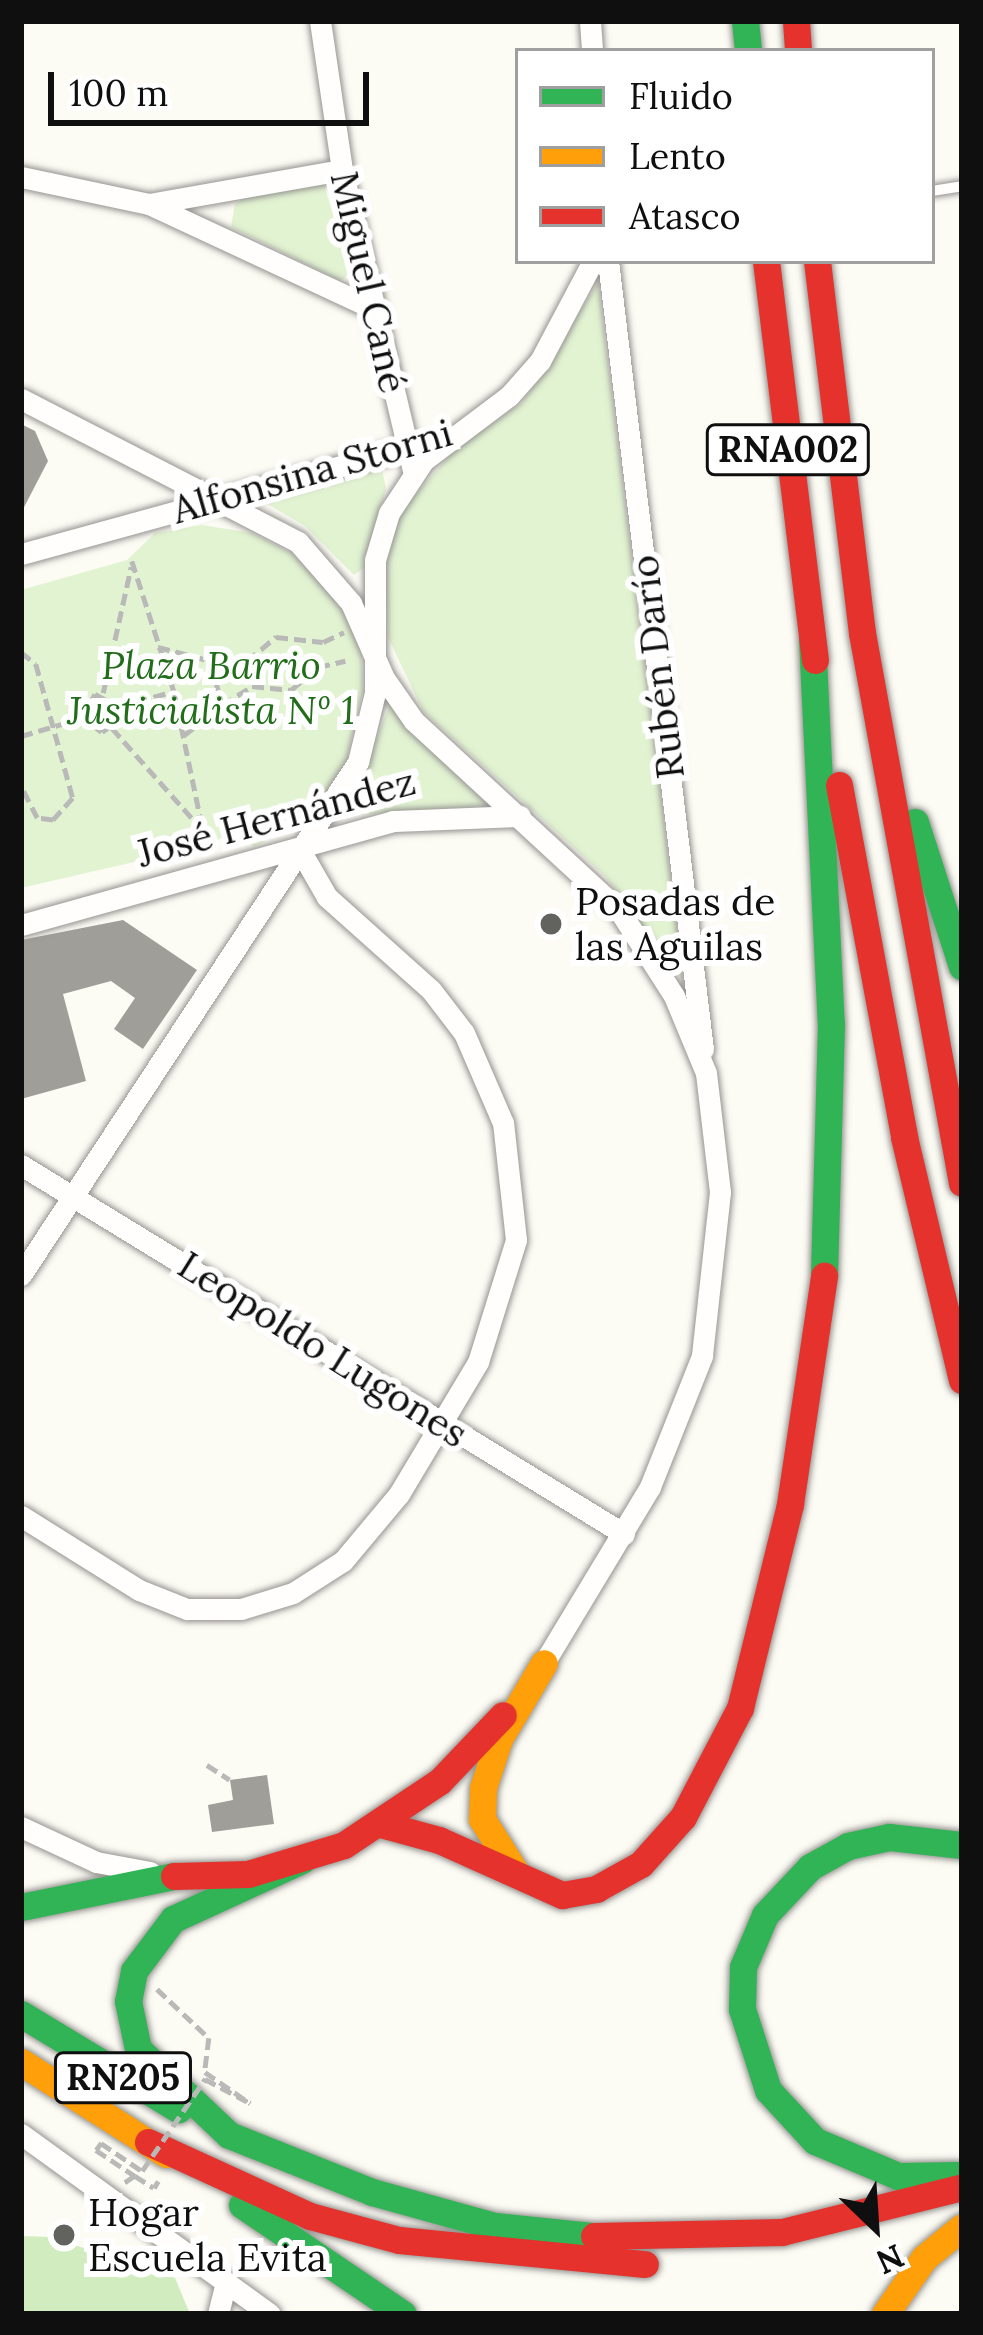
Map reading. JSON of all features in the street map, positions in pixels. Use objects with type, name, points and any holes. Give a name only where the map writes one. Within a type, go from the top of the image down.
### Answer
[{"type":"main road","name":"RNA002","points":[[766,264],[812,639],[904,1137],[962,1380]]},
{"type":"main road","name":"RNA002","points":[[817,264],[862,633],[962,1183]]},
{"type":"main road","points":[[862,633],[962,967]]},
{"type":"main road","points":[[384,1825],[439,1840],[533,1887],[562,1895],[616,1882],[683,1817],[740,1708],[770,1602],[826,1258],[831,1024],[812,639]]},
{"type":"main road","points":[[533,1887],[491,1844],[482,1804],[499,1739],[544,1663]]},
{"type":"main road","points":[[544,1663],[475,1747],[384,1825],[173,1918],[134,1971],[128,2000],[138,2049],[229,2135],[372,2192],[495,2226],[597,2238],[782,2232],[962,2187]]},
{"type":"main road","points":[[962,1845],[889,1837],[848,1846],[810,1867],[765,1915],[743,1967],[742,2008],[768,2090],[815,2141],[898,2176],[962,2174]]},
{"type":"main road","points":[[21,1907],[174,1876],[248,1874],[302,1860]]},
{"type":"main road","name":"RN205","points":[[21,2014],[229,2135]]},
{"type":"main road","name":"RN205","points":[[21,2062],[148,2142]]},
{"type":"main road","points":[[148,2142],[310,2216],[399,2240],[575,2262],[771,2254],[962,2208]]},
{"type":"main road","points":[[148,2142],[403,2314]]},
{"type":"main road","points":[[885,2314],[924,2258],[962,2227]]},
{"type":"street","name":"Miguel Cané","points":[[320,21],[342,170],[413,472]]},
{"type":"street","points":[[149,204],[342,170]]},
{"type":"street","points":[[21,177],[149,204],[376,310]]},
{"type":"street","name":"Alfonsina Storni","points":[[21,554],[461,433],[540,361],[591,264]]},
{"type":"street","name":"Rubén Darío","points":[[608,264],[706,1073]]},
{"type":"street","points":[[21,399],[222,497],[313,556],[351,603],[414,721],[596,882],[649,951],[706,1073],[720,1192],[716,1282],[682,1420],[624,1534],[544,1663]]},
{"type":"street","points":[[21,1275],[358,761],[375,693],[380,536],[413,472],[461,433]]},
{"type":"street","name":"José Hernández","points":[[21,925],[427,815],[521,816]]},
{"type":"street","points":[[21,1516],[139,1589],[187,1609],[241,1609],[293,1593],[343,1561],[446,1425],[478,1362],[516,1240],[503,1123],[464,1034],[431,990],[326,898],[300,850]]},
{"type":"street","name":"Leopoldo Lugones","points":[[21,1165],[624,1534]]},
{"type":"street","points":[[21,1827],[96,1862],[174,1876]]},
{"type":"street","points":[[21,2134],[270,2314]]},
{"type":"street","points":[[218,2314],[226,2282]]},
{"type":"path","points":[[103,693],[132,561],[174,692],[205,839]]},
{"type":"path","points":[[158,647],[212,661],[247,661],[276,638],[323,642],[344,632]]},
{"type":"path","points":[[21,652],[36,664],[73,798],[67,811],[38,818],[21,787]]},
{"type":"path","points":[[212,661],[223,705]]},
{"type":"path","points":[[184,736],[252,686],[291,689],[318,667],[345,661]]},
{"type":"path","points":[[119,707],[174,692]]},
{"type":"path","points":[[103,693],[119,707]]},
{"type":"path","points":[[82,718],[85,701],[103,693]]},
{"type":"path","points":[[112,728],[119,707]]},
{"type":"path","points":[[21,736],[82,718]]},
{"type":"path","points":[[82,718],[96,731],[112,728]]},
{"type":"path","points":[[112,728],[200,827]]},
{"type":"path","points":[[207,1766],[230,1780]]},
{"type":"path","points":[[96,2150],[100,2143],[142,2171],[205,2079],[250,2103],[205,2072],[209,2038],[157,1989],[162,1977]]},
{"type":"path","points":[[135,2176],[154,2188],[158,2181]]},
{"type":"green space","points":[[323,181],[350,273],[341,281],[231,227],[235,204],[245,198]]},
{"type":"green space","points":[[598,283],[683,980],[605,876],[423,711],[388,637],[385,564],[398,515],[455,449],[522,403]]},
{"type":"green space","points":[[382,469],[386,489],[365,567],[354,575],[305,526],[264,502]]},
{"type":"green space","name":"Plaza Barrio Justicialista Nº 1","points":[[202,525],[252,533],[293,554],[341,604],[361,646],[363,690],[344,771],[294,827],[254,847],[243,837],[21,888],[21,590],[127,560],[155,533]]},
{"type":"green space","points":[[390,705],[490,805],[345,816]]},
{"type":"green space","name":"Hogar Escuela Evita","points":[[21,2236],[50,2237],[175,2278],[190,2314],[21,2314]]},
{"type":"building","points":[[21,424],[35,431],[48,461],[21,513]]},
{"type":"building","points":[[123,920],[197,970],[143,1049],[114,1029],[135,998],[111,981],[63,994],[86,1081],[21,1099],[21,940]]},
{"type":"building","points":[[267,1775],[274,1824],[212,1832],[208,1805],[233,1800],[230,1780]]},
{"type":"traffic: fast","points":[[745,21],[748,48]]},
{"type":"traffic: fast","points":[[812,639],[831,1024],[824,1276]]},
{"type":"traffic: fast","points":[[915,822],[962,967]]},
{"type":"traffic: fast","points":[[958,2175],[898,2176],[815,2141],[768,2090],[742,2009],[743,1967],[765,1915],[810,1867],[848,1846],[889,1837],[962,1845]]},
{"type":"traffic: fast","points":[[302,1860],[173,1919],[134,1971],[128,2001],[138,2049],[229,2135],[372,2192],[495,2226],[594,2236]]},
{"type":"traffic: fast","points":[[21,1907],[174,1876]]},
{"type":"traffic: fast","points":[[21,2014],[178,2109]]},
{"type":"traffic: fast","points":[[242,2205],[403,2314]]},
{"type":"traffic: slow","points":[[516,1873],[482,1819],[483,1788],[499,1739],[544,1663]]},
{"type":"traffic: slow","points":[[21,2062],[166,2154]]},
{"type":"traffic: slow","points":[[885,2314],[924,2258],[962,2227]]},
{"type":"traffic: jam","points":[[796,21],[798,48]]},
{"type":"traffic: jam","points":[[766,264],[815,660]]},
{"type":"traffic: jam","points":[[817,264],[862,633],[962,1183]]},
{"type":"traffic: jam","points":[[839,785],[904,1137],[962,1380]]},
{"type":"traffic: jam","points":[[384,1825],[439,1840],[562,1895],[596,1889],[641,1864],[683,1817],[740,1708],[790,1504],[824,1276]]},
{"type":"traffic: jam","points":[[174,1876],[248,1874],[344,1845],[440,1781],[503,1715]]},
{"type":"traffic: jam","points":[[148,2142],[310,2216],[399,2240],[645,2264]]},
{"type":"traffic: jam","points":[[594,2236],[782,2232],[962,2187]]},
{"type":"place","name":"Posadas de las Aguilas","points":[[551,924]]},
{"type":"place","name":"Hogar Escuela Evita","points":[[64,2235]]}]
